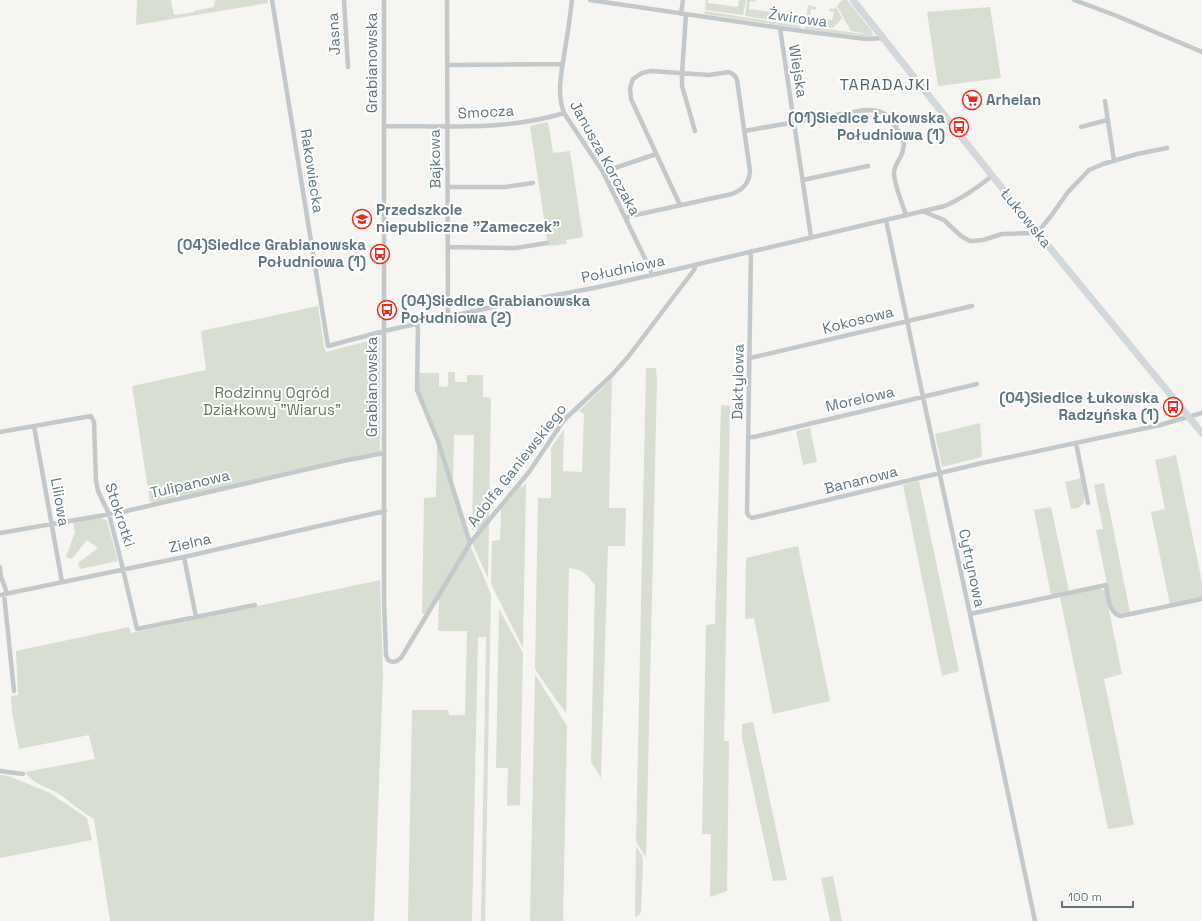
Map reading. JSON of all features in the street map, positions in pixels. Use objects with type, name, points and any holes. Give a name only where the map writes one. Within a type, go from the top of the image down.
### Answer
[{"type":"main road","name":"Łukowska","points":[[853,0],[1036,231],[1202,433]]},
{"type":"street","name":"Rakowiecka","points":[[272,0],[328,346]]},
{"type":"street","name":"Jasna","points":[[344,0],[348,67]]},
{"type":"street","name":"Grabianowska","points":[[384,0],[384,602],[386,655]]},
{"type":"street","name":"Bajkowa","points":[[447,0],[448,317]]},
{"type":"street","name":"Janusza Korczaka","points":[[572,0],[563,64],[560,104],[564,113],[603,172],[652,275]]},
{"type":"street","name":"Żwirowa","points":[[590,0],[780,28],[866,39],[884,38]]},
{"type":"street","points":[[681,14],[683,0]]},
{"type":"street","points":[[1074,0],[1117,16],[1202,52]]},
{"type":"street","points":[[686,14],[682,86],[695,131]]},
{"type":"street","name":"Wiejska","points":[[780,28],[811,237]]},
{"type":"street","points":[[447,64],[563,64]]},
{"type":"street","points":[[626,218],[732,194],[744,187],[749,177],[750,170],[737,80],[734,75],[729,72],[709,75],[651,71],[642,73],[633,79],[630,88],[631,99],[680,205]]},
{"type":"street","points":[[1105,101],[1114,161]]},
{"type":"street","points":[[744,131],[865,110],[875,110],[883,113],[890,119],[904,144],[903,152],[896,163],[894,172],[906,215]]},
{"type":"street","name":"Smocza","points":[[384,126],[496,126],[548,118],[564,113]]},
{"type":"street","points":[[1081,127],[1108,120]]},
{"type":"street","points":[[922,211],[944,220],[961,236],[970,241],[983,240],[1002,234],[1026,234],[1036,231],[1042,227],[1068,192],[1085,174],[1097,166],[1167,148]]},
{"type":"street","points":[[603,172],[656,154]]},
{"type":"street","points":[[803,180],[868,166]]},
{"type":"street","name":"Południowa","points":[[328,346],[384,331],[652,275],[945,206],[962,198],[992,176]]},
{"type":"street","points":[[448,187],[505,187],[533,183]]},
{"type":"street","name":"Cytrynowa","points":[[886,220],[1035,921]]},
{"type":"street","points":[[448,247],[516,248],[547,243]]},
{"type":"street","name":"Daktylowa","points":[[747,513],[751,251]]},
{"type":"street","name":"Adolfa Ganiewskiego","points":[[386,655],[388,660],[391,662],[396,662],[401,658],[470,543],[526,476],[564,420],[611,376],[628,357],[694,270],[696,265]]},
{"type":"street","name":"Kokosowa","points":[[750,358],[972,306]]},
{"type":"street","points":[[418,324],[417,390],[438,441],[470,543]]},
{"type":"street","name":"Morelowa","points":[[749,437],[977,384]]},
{"type":"street","name":"Bananowa","points":[[747,513],[749,516],[754,518],[982,463],[1160,425],[1202,413]]},
{"type":"street","name":"Stokrotki","points":[[0,432],[91,416],[94,422],[96,481],[98,490],[109,514],[137,629],[196,617]]},
{"type":"street","name":"Liliowa","points":[[34,426],[62,582]]},
{"type":"street","points":[[1076,444],[1088,503]]},
{"type":"street","name":"Tulipanowa","points":[[0,533],[122,512],[384,453]]},
{"type":"street","name":"Zielna","points":[[4,594],[184,557],[385,511]]},
{"type":"street","points":[[184,557],[196,617],[255,605]]},
{"type":"street","points":[[0,567],[14,691]]},
{"type":"street","points":[[970,614],[1106,585],[1111,609],[1116,615],[1121,616],[1202,599]]},
{"type":"street","points":[[0,772],[22,774]]},
{"type":"green space","points":[[137,0],[172,0],[171,2],[174,15],[214,7],[215,0],[268,0],[268,3],[136,25]]},
{"type":"green space","points":[[706,0],[708,0],[708,3],[738,7],[739,0],[746,0],[743,15],[705,10]]},
{"type":"green space","points":[[747,0],[756,0],[755,2],[750,1],[749,9],[803,16],[801,25],[745,16]]},
{"type":"green space","points":[[842,0],[847,0],[872,31],[873,35],[870,37],[805,29],[805,26],[863,34],[851,31],[837,6]]},
{"type":"green space","points":[[808,5],[816,7],[816,10],[811,9],[810,17],[832,20],[834,12],[829,11],[830,8],[834,9],[836,7],[842,18],[833,28],[805,24]]},
{"type":"green space","points":[[990,7],[1001,78],[938,86],[927,12]]},
{"type":"green space","points":[[704,11],[801,26],[800,28],[705,14]]},
{"type":"green space","points":[[548,122],[553,153],[570,151],[583,237],[566,240],[567,244],[548,246],[530,126]]},
{"type":"green space","name":"Rodzinny Ogród Działkowy \"Wiarus\"","points":[[318,306],[326,352],[380,338],[380,453],[152,503],[150,502],[132,386],[206,370],[201,331]]},
{"type":"green space","points":[[646,368],[656,368],[657,380],[646,857],[636,842]]},
{"type":"green space","points":[[448,372],[455,372],[455,382],[467,382],[467,375],[483,375],[483,397],[491,398],[489,518],[482,527],[475,530],[472,530],[474,435],[454,435],[453,485],[418,389],[419,373],[439,373],[439,386],[443,387],[448,386]]},
{"type":"green space","points":[[612,379],[609,508],[626,508],[625,546],[608,546],[601,778],[591,762],[595,585],[587,575],[581,571],[569,568],[566,713],[535,669],[538,498],[551,498],[551,448],[564,429],[563,471],[582,472],[584,414],[579,411]]},
{"type":"green space","points":[[721,405],[730,406],[724,741],[729,741],[727,891],[710,897],[711,834],[702,834],[706,625],[715,624]]},
{"type":"green space","points":[[980,423],[982,457],[942,467],[935,434]]},
{"type":"green space","points":[[810,428],[817,462],[803,465],[796,431]]},
{"type":"green space","points":[[437,445],[469,542],[427,613],[422,614],[424,498],[436,497]]},
{"type":"green space","points":[[1176,455],[1202,582],[1202,598],[1170,605],[1151,512],[1165,509],[1155,460]]},
{"type":"green space","points":[[1082,478],[1084,503],[1078,508],[1071,509],[1065,482]]},
{"type":"green space","points":[[919,481],[959,671],[942,676],[903,485]]},
{"type":"green space","points":[[526,483],[523,648],[491,584],[492,541],[500,540],[501,509],[521,485],[522,488]]},
{"type":"green space","points":[[1104,483],[1130,612],[1119,614],[1112,609],[1096,530],[1103,529],[1094,485]]},
{"type":"green space","points":[[1051,507],[1069,591],[1051,595],[1034,510]]},
{"type":"green space","points":[[102,518],[107,521],[118,561],[80,569],[78,563],[98,548],[87,540],[72,559],[66,557],[75,532],[73,522]]},
{"type":"green space","points":[[489,523],[488,578],[472,543]]},
{"type":"green space","points":[[470,545],[491,594],[485,921],[481,921],[486,637],[478,637],[472,921],[408,921],[412,710],[448,710],[449,715],[465,715],[467,631],[438,631],[439,597]]},
{"type":"green space","points":[[798,546],[830,701],[773,714],[754,618],[745,619],[746,558]]},
{"type":"green space","points":[[380,580],[383,676],[374,921],[110,921],[94,819],[59,794],[36,782],[25,772],[95,759],[89,735],[19,749],[12,712],[11,696],[18,695],[16,651],[129,627],[131,633]]},
{"type":"green space","points":[[1099,588],[1105,591],[1122,674],[1104,679],[1134,825],[1108,829],[1060,597]]},
{"type":"green space","points":[[499,609],[523,653],[520,805],[507,806],[508,768],[496,768]]},
{"type":"green space","points":[[535,674],[567,726],[563,921],[530,921]]},
{"type":"green space","points":[[753,722],[787,880],[773,881],[742,738],[742,724]]},
{"type":"green space","points":[[0,775],[5,775],[50,793],[87,818],[92,840],[0,858]]},
{"type":"green space","points":[[636,846],[642,855],[643,864],[641,912],[635,917]]},
{"type":"green space","points":[[833,876],[842,921],[830,921],[821,878]]},
{"type":"place","name":"Arhelan","points":[[972,100]]},
{"type":"place","name":"(01)Siedlce Łukowska Południowa (1)","points":[[959,127]]},
{"type":"place","name":"Przedszkole niepubliczne \"Zameczek\"","points":[[362,219]]},
{"type":"place","name":"(04)Siedlce Grabianowska Południowa (1)","points":[[380,254]]},
{"type":"place","name":"(04)Siedlce Grabianowska Południowa (2)","points":[[387,310]]},
{"type":"place","name":"(04)Siedlce Łukowska Radzyńska (1)","points":[[1173,407]]},
{"type":"district","name":"TARADAJKI","points":[[885,84]]}]
